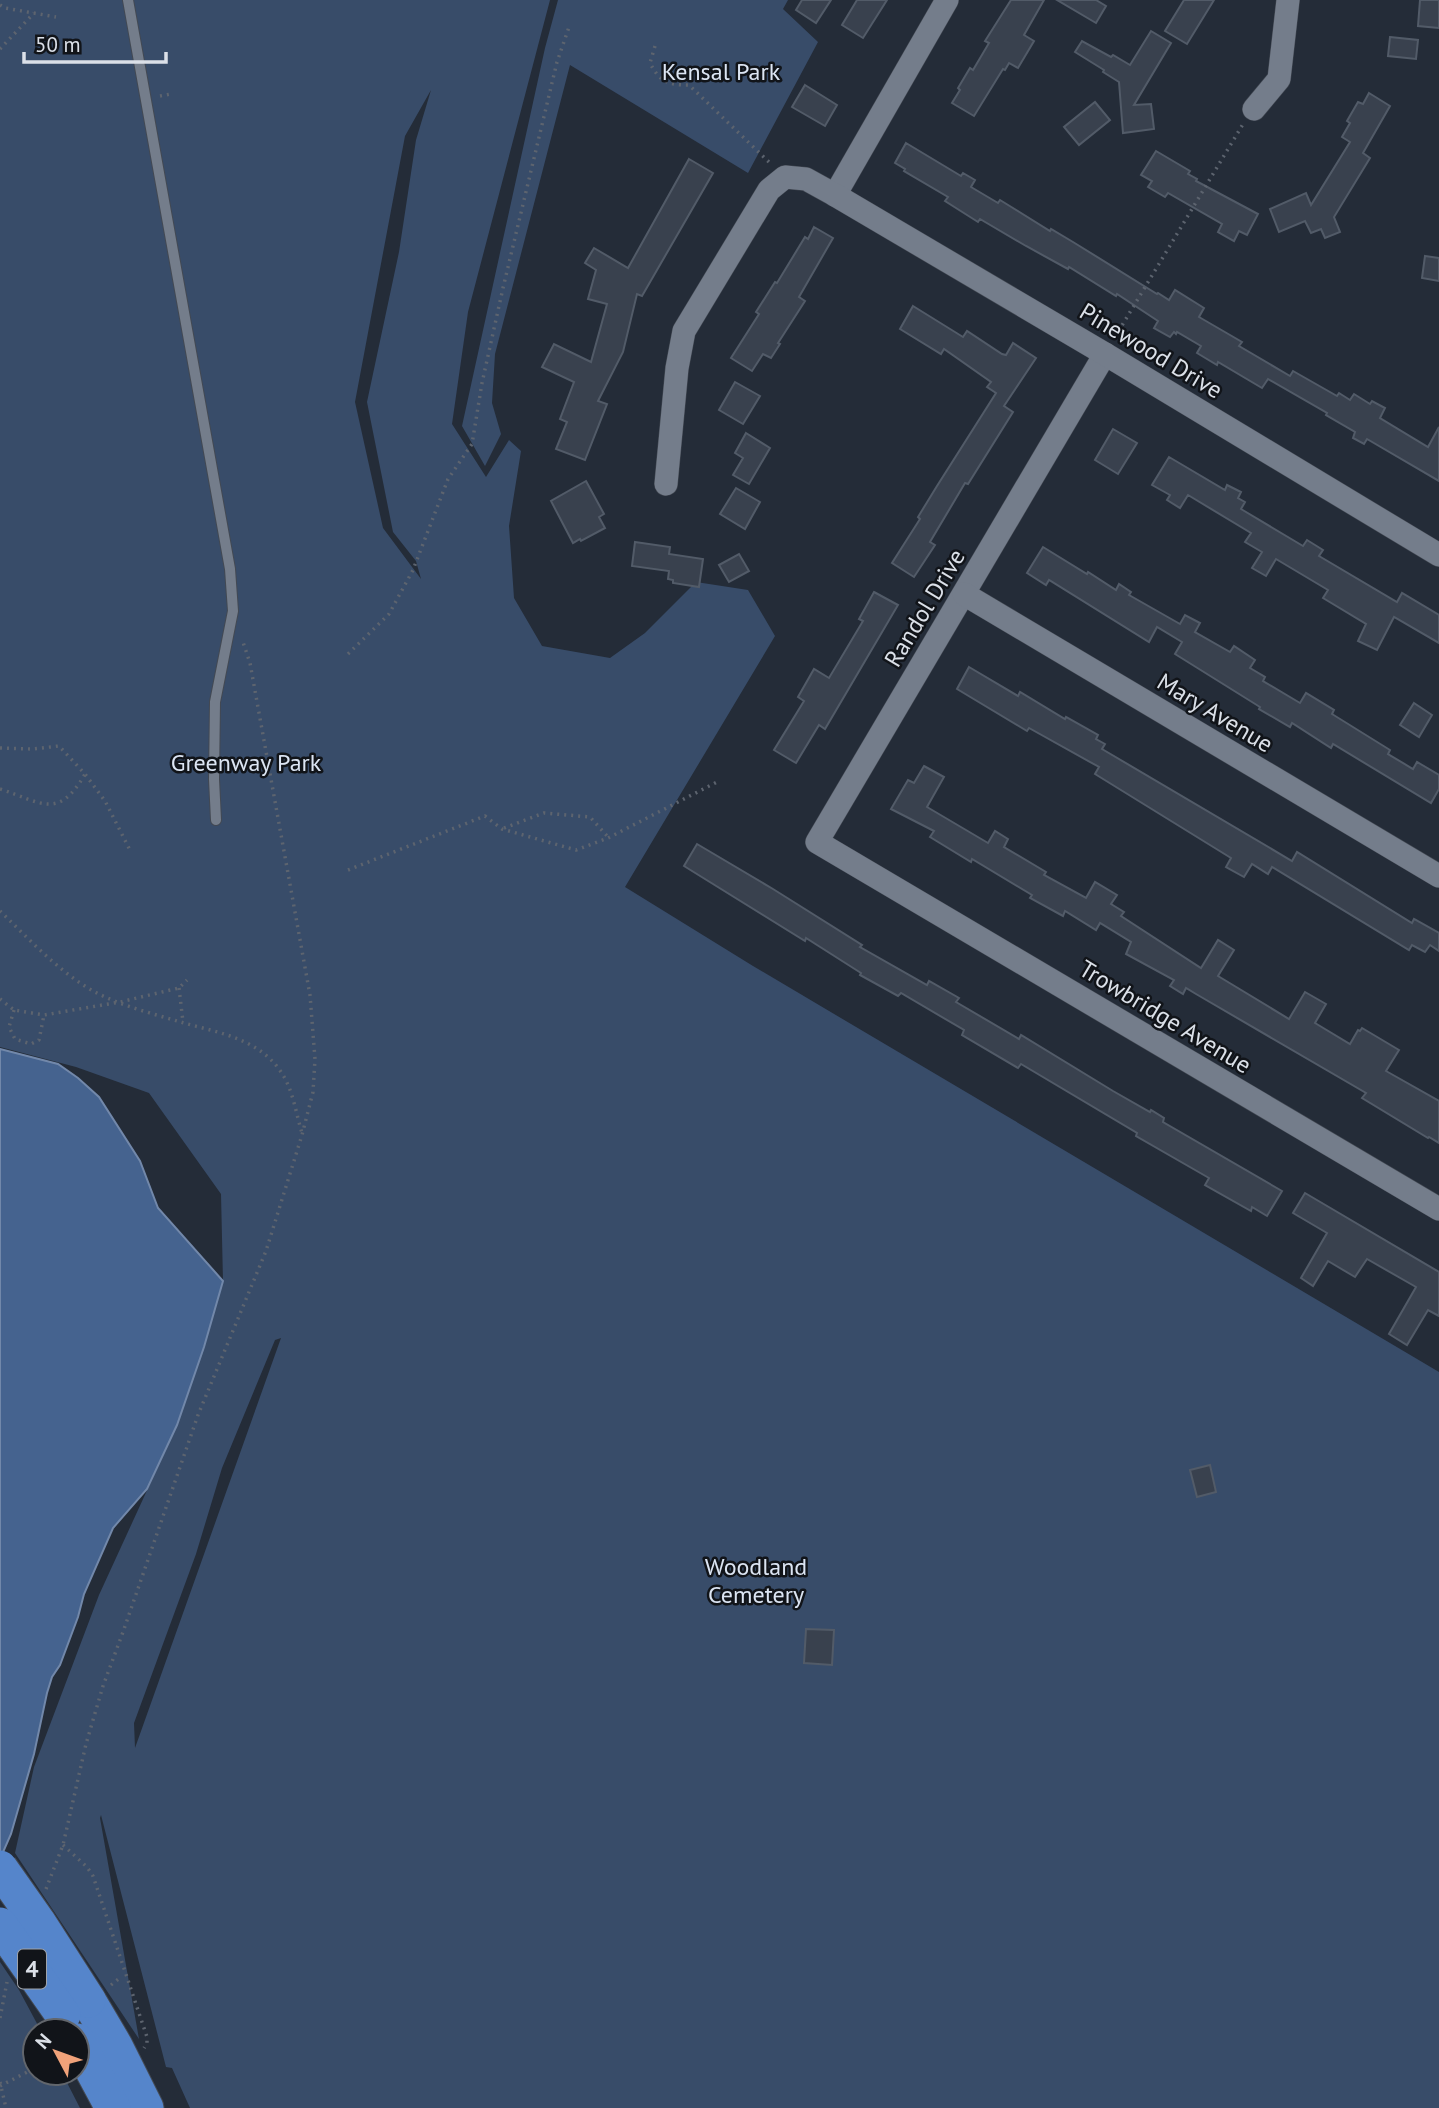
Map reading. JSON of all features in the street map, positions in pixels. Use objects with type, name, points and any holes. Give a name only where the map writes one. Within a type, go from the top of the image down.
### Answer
[{"type":"main road","points":[[0,1868],[38,1922],[82,2014],[115,2046],[146,2108]]},
{"type":"main road","name":"4","points":[[0,1924],[82,2014],[113,2108]]},
{"type":"street","points":[[835,195],[947,0]]},
{"type":"street","points":[[1254,109],[1279,79],[1288,0]]},
{"type":"street","points":[[666,484],[677,368],[684,331],[769,190],[785,177]]},
{"type":"street","name":"Pinewood Drive","points":[[785,177],[806,179],[835,195],[1439,555]]},
{"type":"street","name":"Randol Drive","points":[[864,870],[817,842],[1105,354]]},
{"type":"street","name":"Mary Avenue","points":[[964,594],[1439,876]]},
{"type":"street","name":"Trowbridge Avenue","points":[[864,870],[1439,1209]]},
{"type":"lane","points":[[128,0],[230,569],[233,611],[215,702],[216,820]]},
{"type":"path","points":[[0,5],[56,17]]},
{"type":"path","points":[[0,49],[34,13]]},
{"type":"path","points":[[348,654],[389,614],[413,570],[448,479],[472,444],[503,288],[554,75],[569,27]]},
{"type":"path","points":[[655,46],[650,63],[657,77],[674,85],[689,85],[785,177]]},
{"type":"path","points":[[1105,354],[1254,109]]},
{"type":"path","points":[[46,1889],[63,1845],[86,1744],[103,1686],[198,1415],[266,1251],[313,1092],[314,1024],[310,995],[250,663],[233,611]]},
{"type":"path","points":[[0,748],[59,746],[106,801],[131,852]]},
{"type":"path","points":[[0,789],[38,803],[57,803],[71,794],[85,774]]},
{"type":"path","points":[[348,870],[485,816],[502,828],[576,850],[608,838],[718,782]]},
{"type":"path","points":[[502,828],[544,813],[590,817],[608,838]]},
{"type":"path","points":[[0,911],[41,951],[94,991],[183,1023],[238,1037],[265,1054],[282,1073],[302,1135]]},
{"type":"path","points":[[0,999],[14,1010],[44,1016],[179,988],[187,980]]},
{"type":"path","points":[[179,988],[183,1023]]},
{"type":"path","points":[[14,1010],[9,1027],[15,1039],[31,1044],[39,1040],[44,1016]]},
{"type":"path","points":[[63,1845],[93,1876],[147,2037],[147,2043],[138,2053]]},
{"type":"path","points":[[82,2014],[121,1978]]},
{"type":"path","points":[[0,2018],[5,1987]]},
{"type":"path","points":[[6,2108],[0,2084],[21,2074]]},
{"type":"green space","name":"Woodland Cemetery","points":[[0,0],[550,0],[468,312],[452,424],[486,477],[509,440],[521,451],[509,526],[514,598],[542,646],[610,658],[645,633],[696,582],[748,590],[775,636],[625,887],[753,966],[1439,1372],[1439,2108],[190,2108],[172,2068],[166,2067],[101,1815],[139,2039],[15,1853],[34,1767],[99,1595],[177,1425],[204,1347],[223,1281],[221,1194],[149,1093],[76,1067],[0,1047]],"holes":[[[431,90],[416,140],[399,252],[367,402],[393,532],[416,561],[421,579],[383,528],[355,402],[405,136]],[[281,1338],[135,1748],[134,1723],[196,1554],[222,1468],[275,1340]]]},
{"type":"green space","name":"Kensal Park","points":[[558,0],[788,0],[783,9],[818,42],[748,173],[570,65],[495,354],[492,403],[501,434],[485,466],[462,426],[545,48]]},
{"type":"green space","points":[[0,1962],[33,2017],[21,2017],[21,2087],[69,2087],[80,2108],[0,2108]]},
{"type":"shaded area","points":[[0,1049],[58,1064],[99,1097],[140,1161],[158,1208],[223,1281],[177,1425],[147,1489],[113,1528],[84,1594],[60,1665],[52,1677],[34,1754],[11,1834],[0,1859]]},
{"type":"building","points":[[802,0],[831,0],[816,23],[796,10]]},
{"type":"building","points":[[857,0],[887,0],[863,38],[842,25]]},
{"type":"building","points":[[1011,0],[1044,0],[1024,35],[1034,41],[1018,68],[1009,63],[1005,70],[1003,69],[974,116],[952,103],[970,68],[973,70],[989,43],[985,41]]},
{"type":"building","points":[[1057,0],[1096,0],[1106,6],[1096,23]]},
{"type":"building","points":[[1184,0],[1214,0],[1187,44],[1165,31]]},
{"type":"building","points":[[1420,0],[1439,0],[1439,28],[1418,26]]},
{"type":"building","points":[[1151,31],[1171,43],[1134,105],[1151,104],[1154,129],[1123,133],[1119,82],[1075,52],[1082,41],[1130,65]]},
{"type":"building","points":[[1390,37],[1418,40],[1416,59],[1388,56]]},
{"type":"building","points":[[805,85],[837,105],[825,126],[792,107]]},
{"type":"building","points":[[1369,93],[1390,106],[1363,153],[1370,158],[1334,217],[1340,232],[1325,238],[1321,229],[1311,233],[1305,221],[1279,232],[1270,209],[1306,193],[1311,205],[1350,142],[1342,137],[1350,123],[1347,121],[1358,102],[1363,104]]},
{"type":"building","points":[[1095,102],[1110,120],[1079,145],[1064,127]]},
{"type":"building","points":[[906,143],[961,176],[963,173],[975,180],[971,187],[998,203],[1000,200],[1050,231],[1051,229],[1157,294],[1169,300],[1175,290],[1204,308],[1199,317],[1242,342],[1239,346],[1290,376],[1293,371],[1337,396],[1339,393],[1350,400],[1354,394],[1370,404],[1372,401],[1385,408],[1380,418],[1428,447],[1439,427],[1439,481],[1367,439],[1364,444],[1353,438],[1355,432],[1268,379],[1262,388],[1218,362],[1217,365],[1197,353],[1201,346],[1177,332],[1170,337],[1154,328],[1158,321],[1117,294],[1116,296],[980,219],[978,222],[945,201],[948,197],[895,163]]},
{"type":"building","points":[[1156,151],[1190,171],[1188,174],[1197,179],[1196,181],[1258,214],[1247,235],[1239,231],[1234,241],[1218,232],[1222,224],[1168,193],[1165,197],[1148,187],[1152,181],[1141,175]]},
{"type":"building","points":[[689,159],[713,173],[642,296],[637,294],[623,352],[598,401],[607,404],[585,460],[556,449],[567,422],[560,419],[574,382],[542,367],[554,344],[591,362],[607,304],[588,299],[596,270],[585,263],[594,248],[628,268]]},
{"type":"building","points":[[814,227],[833,238],[799,297],[805,301],[778,343],[780,344],[771,358],[763,354],[752,371],[731,358],[759,314],[756,312],[775,282],[777,283]]},
{"type":"building","points":[[1425,256],[1439,258],[1439,281],[1422,278]]},
{"type":"building","points":[[913,306],[963,337],[967,331],[1002,354],[1006,355],[1013,343],[1036,358],[1004,406],[1013,412],[968,484],[965,483],[930,542],[935,545],[914,577],[892,563],[996,393],[987,387],[991,382],[944,349],[941,354],[900,329]]},
{"type":"building","points":[[735,382],[760,396],[743,424],[719,410]]},
{"type":"building","points":[[1113,429],[1137,443],[1118,474],[1095,460]]},
{"type":"building","points":[[746,433],[770,448],[749,484],[733,475],[743,458],[735,453]]},
{"type":"building","points":[[1169,457],[1225,490],[1227,485],[1241,492],[1238,498],[1245,502],[1241,509],[1303,546],[1307,540],[1323,550],[1319,556],[1397,602],[1402,593],[1439,615],[1439,643],[1394,617],[1377,650],[1358,641],[1366,624],[1323,598],[1328,590],[1276,559],[1266,576],[1252,568],[1262,552],[1245,542],[1251,533],[1188,495],[1180,508],[1167,500],[1170,495],[1152,485]]},
{"type":"building","points":[[586,481],[604,514],[599,517],[605,528],[573,543],[551,501]]},
{"type":"building","points":[[736,488],[760,502],[745,529],[720,514]]},
{"type":"building","points":[[635,542],[670,547],[669,554],[703,559],[699,587],[673,583],[673,580],[668,579],[669,571],[632,566]]},
{"type":"building","points":[[1043,547],[1116,590],[1119,584],[1131,592],[1129,595],[1180,624],[1185,615],[1200,623],[1195,632],[1230,652],[1234,646],[1255,660],[1250,668],[1265,677],[1263,681],[1300,703],[1306,693],[1334,710],[1332,714],[1390,750],[1388,754],[1413,769],[1417,762],[1439,775],[1439,789],[1431,803],[1333,744],[1331,748],[1292,723],[1290,727],[1259,709],[1260,707],[1175,654],[1182,642],[1157,627],[1149,642],[1049,580],[1046,585],[1027,573]]},
{"type":"building","points":[[739,554],[749,571],[729,582],[719,565]]},
{"type":"building","points":[[874,592],[898,605],[825,729],[819,725],[796,763],[774,750],[804,701],[798,697],[814,669],[829,678],[863,621],[859,619]]},
{"type":"building","points":[[969,667],[1018,696],[1020,692],[1098,735],[1096,739],[1105,744],[1102,749],[1292,861],[1297,852],[1412,923],[1414,919],[1439,933],[1439,951],[1430,945],[1425,952],[1412,945],[1409,950],[1272,867],[1268,874],[1252,864],[1244,877],[1226,867],[1231,858],[1095,774],[1099,767],[1029,728],[1027,731],[957,689]]},
{"type":"building","points":[[1414,703],[1432,715],[1419,737],[1400,725]]},
{"type":"building","points":[[924,766],[944,777],[927,807],[988,843],[995,831],[1008,839],[1004,847],[1046,872],[1044,875],[1086,898],[1095,882],[1117,895],[1111,904],[1124,912],[1121,916],[1201,968],[1218,940],[1234,950],[1218,976],[1289,1019],[1305,992],[1326,1004],[1315,1023],[1350,1044],[1362,1028],[1399,1050],[1386,1071],[1439,1101],[1439,1143],[1362,1098],[1366,1093],[1186,988],[1183,994],[1170,986],[1174,980],[1126,954],[1131,942],[1100,923],[1096,930],[1065,911],[1063,916],[1030,898],[1032,895],[930,837],[934,831],[891,809],[908,780],[914,783]]},
{"type":"building","points":[[697,844],[862,945],[860,947],[927,985],[929,981],[959,998],[956,1002],[1019,1039],[1021,1035],[1113,1091],[1150,1112],[1151,1110],[1164,1118],[1163,1122],[1282,1191],[1267,1216],[1252,1207],[1251,1211],[1205,1185],[1209,1178],[1136,1136],[1137,1133],[1021,1064],[1018,1068],[962,1035],[964,1030],[901,993],[898,996],[860,975],[861,973],[806,938],[805,941],[684,866]]},
{"type":"building","points":[[1305,1193],[1439,1272],[1439,1316],[1428,1310],[1407,1345],[1389,1334],[1416,1287],[1367,1259],[1355,1277],[1328,1261],[1313,1286],[1301,1278],[1327,1233],[1293,1213]]},
{"type":"building","points":[[1210,1465],[1216,1492],[1197,1497],[1190,1470]]},
{"type":"building","points":[[806,1629],[834,1630],[832,1665],[804,1663]]},
{"type":"park label","name":"Greenway Park","points":[[246,763]]}]
